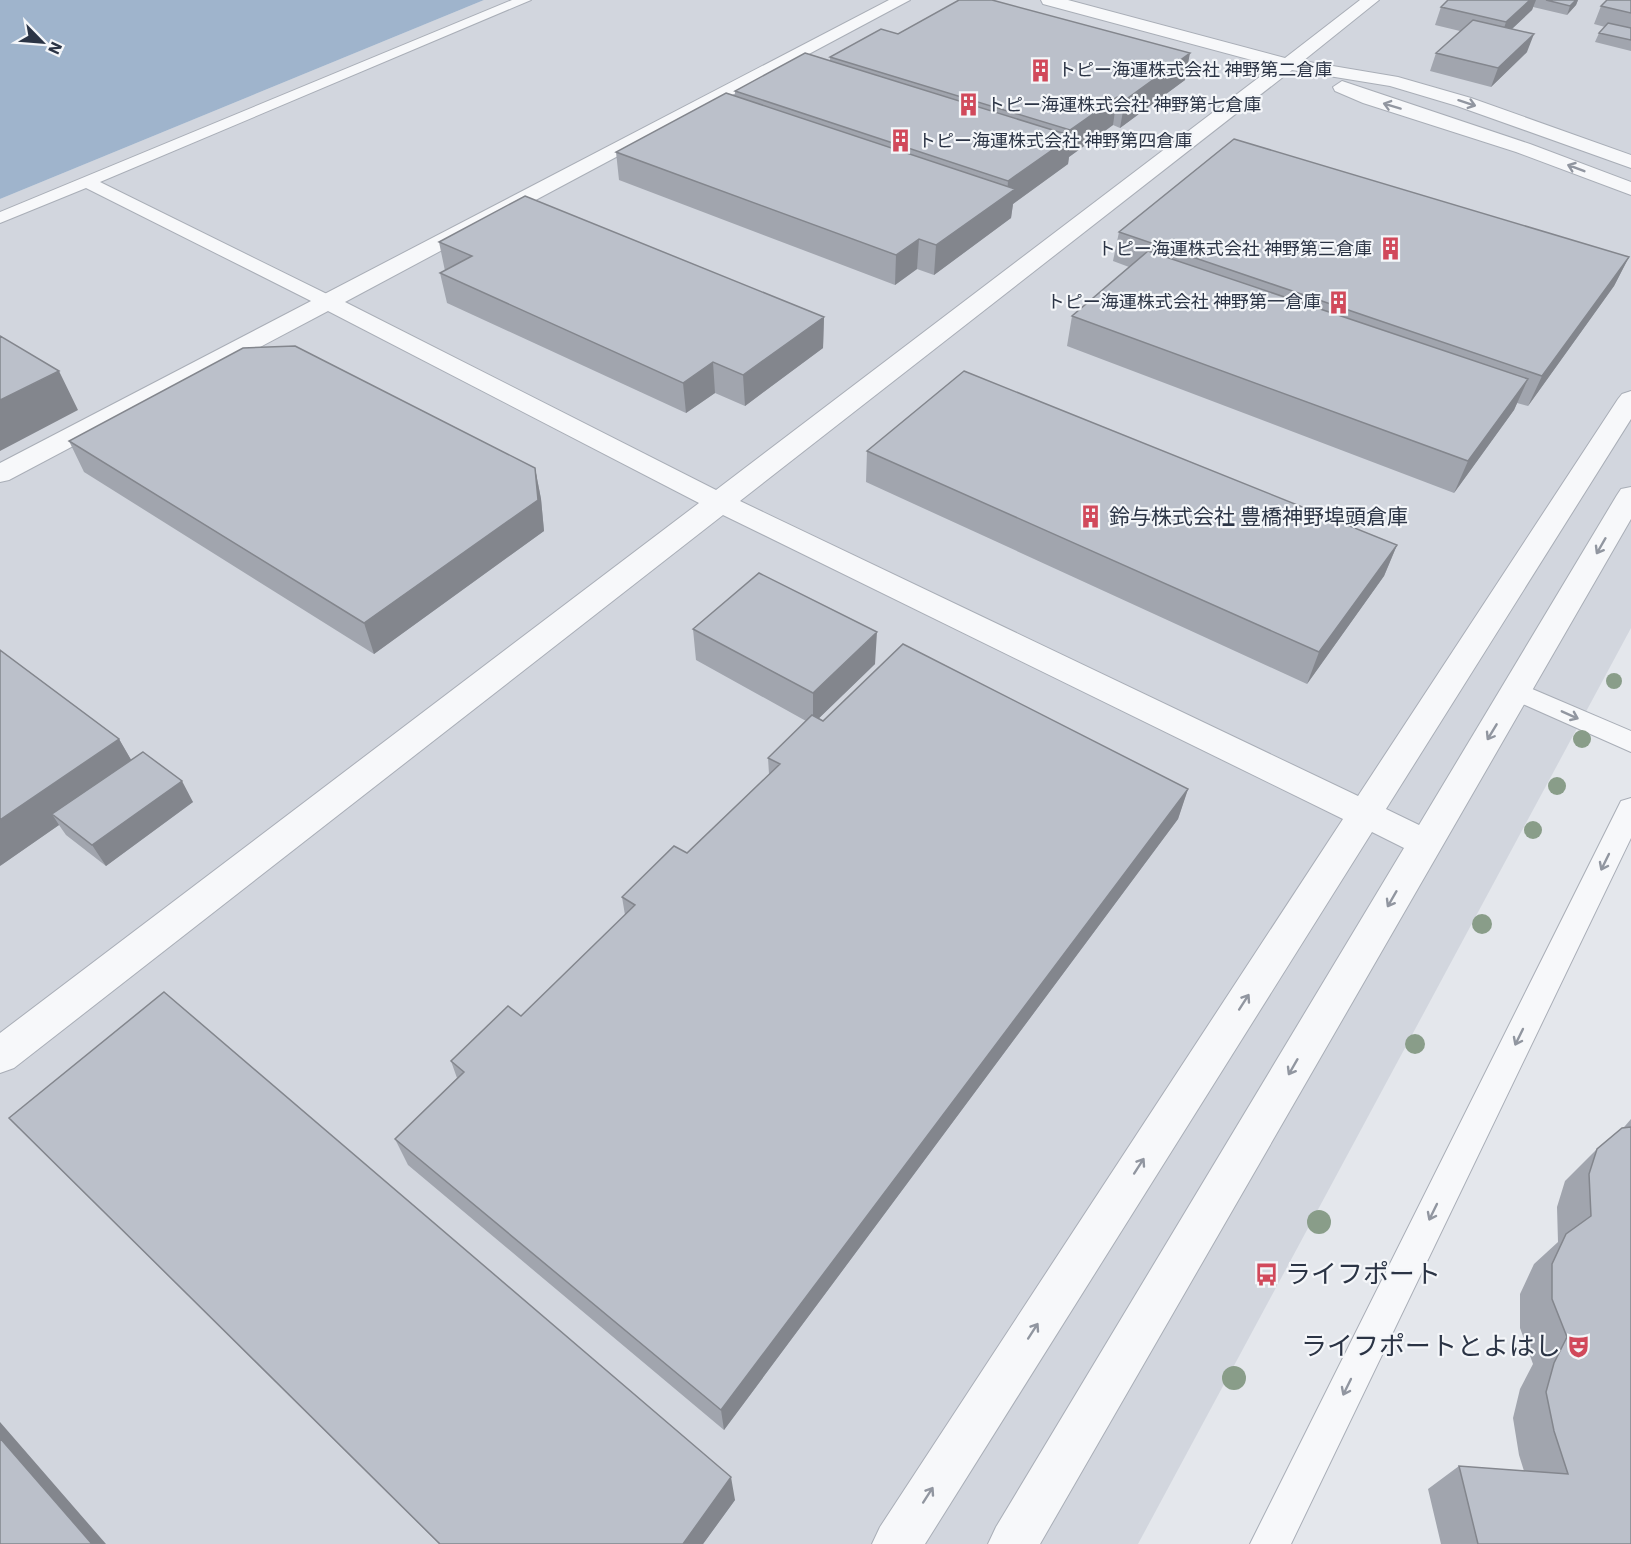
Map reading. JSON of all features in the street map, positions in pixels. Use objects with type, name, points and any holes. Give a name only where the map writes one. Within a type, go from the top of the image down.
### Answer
[{"type":"street","points":[[0,474],[902,0]]},
{"type":"street","points":[[1049,0],[1288,64],[1392,81],[1464,102],[1631,160]]},
{"type":"street","points":[[0,1056],[721,503],[1371,0]]},
{"type":"street","points":[[1288,64],[1370,99],[1523,148],[1611,181],[1631,191]]},
{"type":"street","points":[[327,301],[721,503],[1425,843]]},
{"type":"street","points":[[897,1544],[1631,399]]},
{"type":"street","points":[[1013,1544],[1631,495]]},
{"type":"lane","points":[[0,218],[524,0]]},
{"type":"lane","points":[[86,182],[327,301]]},
{"type":"lane","points":[[1516,691],[1631,742]]},
{"type":"lane","points":[[1270,1544],[1628,822]]},
{"type":"shaded area","points":[[484,0],[1631,0],[1631,628],[1138,1544],[0,1544],[0,199]]},
{"type":"water","points":[[0,0],[484,0],[0,199]]},
{"type":"building","points":[[959,0],[992,0],[1190,53],[1125,100],[1117,97],[1070,130],[830,57],[881,29],[898,34]]},
{"type":"building","points":[[1448,0],[1530,0],[1506,22],[1441,7]]},
{"type":"building","points":[[1546,0],[1576,0],[1570,6]]},
{"type":"building","points":[[1607,0],[1631,0],[1631,13],[1601,6]]},
{"type":"building","points":[[1473,20],[1534,34],[1498,68],[1436,53]]},
{"type":"building","points":[[1608,23],[1631,28],[1631,40],[1599,33]]},
{"type":"building","points":[[805,53],[1072,136],[1008,181],[735,91]]},
{"type":"building","points":[[726,93],[1015,189],[936,245],[919,239],[896,255],[616,152]]},
{"type":"building","points":[[1234,139],[1629,257],[1542,376],[1119,232]]},
{"type":"building","points":[[525,196],[824,317],[743,375],[713,362],[683,383],[440,273],[472,256],[439,242]]},
{"type":"building","name":"鈴与株式会社 豊橋神野埠頭倉庫","points":[[1148,251],[1528,379],[1468,461],[1072,316]]},
{"type":"building","points":[[0,336],[59,371],[0,400]]},
{"type":"building","points":[[295,346],[535,468],[538,500],[364,623],[69,441],[243,348]]},
{"type":"building","name":"鈴与株式会社 豊橋神野埠頭倉庫","points":[[964,371],[1397,545],[1319,652],[867,451]]},
{"type":"building","points":[[759,573],[877,632],[813,693],[693,629]]},
{"type":"building","points":[[903,644],[1188,789],[721,1410],[395,1139],[464,1072],[451,1061],[508,1006],[521,1016],[635,905],[622,897],[674,846],[687,853],[780,764],[768,758],[812,715],[823,721]]},
{"type":"building","points":[[0,650],[119,739],[0,820]]},
{"type":"building","points":[[143,752],[182,781],[92,845],[52,814]]},
{"type":"building","points":[[164,992],[731,1477],[683,1544],[440,1544],[9,1118]]},
{"type":"building","name":"ライフポートとよはし","points":[[1631,1127],[1631,1544],[1478,1544],[1459,1466],[1568,1474],[1554,1431],[1546,1392],[1554,1363],[1567,1337],[1552,1299],[1552,1264],[1566,1234],[1591,1216],[1589,1174],[1597,1149],[1622,1128]]},
{"type":"building","points":[[0,1438],[92,1544],[0,1544]]},
{"type":"place","name":"トピー海運株式会社 神野第二倉庫","points":[[1040,70]]},
{"type":"place","name":"トピー海運株式会社 神野第七倉庫","points":[[969,105]]},
{"type":"place","name":"トピー海運株式会社 神野第四倉庫","points":[[900,141]]},
{"type":"place","name":"トピー海運株式会社 神野第三倉庫","points":[[1390,249]]},
{"type":"place","name":"トピー海運株式会社 神野第一倉庫","points":[[1339,302]]},
{"type":"place","name":"鈴与株式会社 豊橋神野埠頭倉庫","points":[[1091,517]]},
{"type":"place","name":"ライフポート","points":[[1267,1274]]},
{"type":"place","name":"ライフポートとよはし","points":[[1579,1346]]}]
